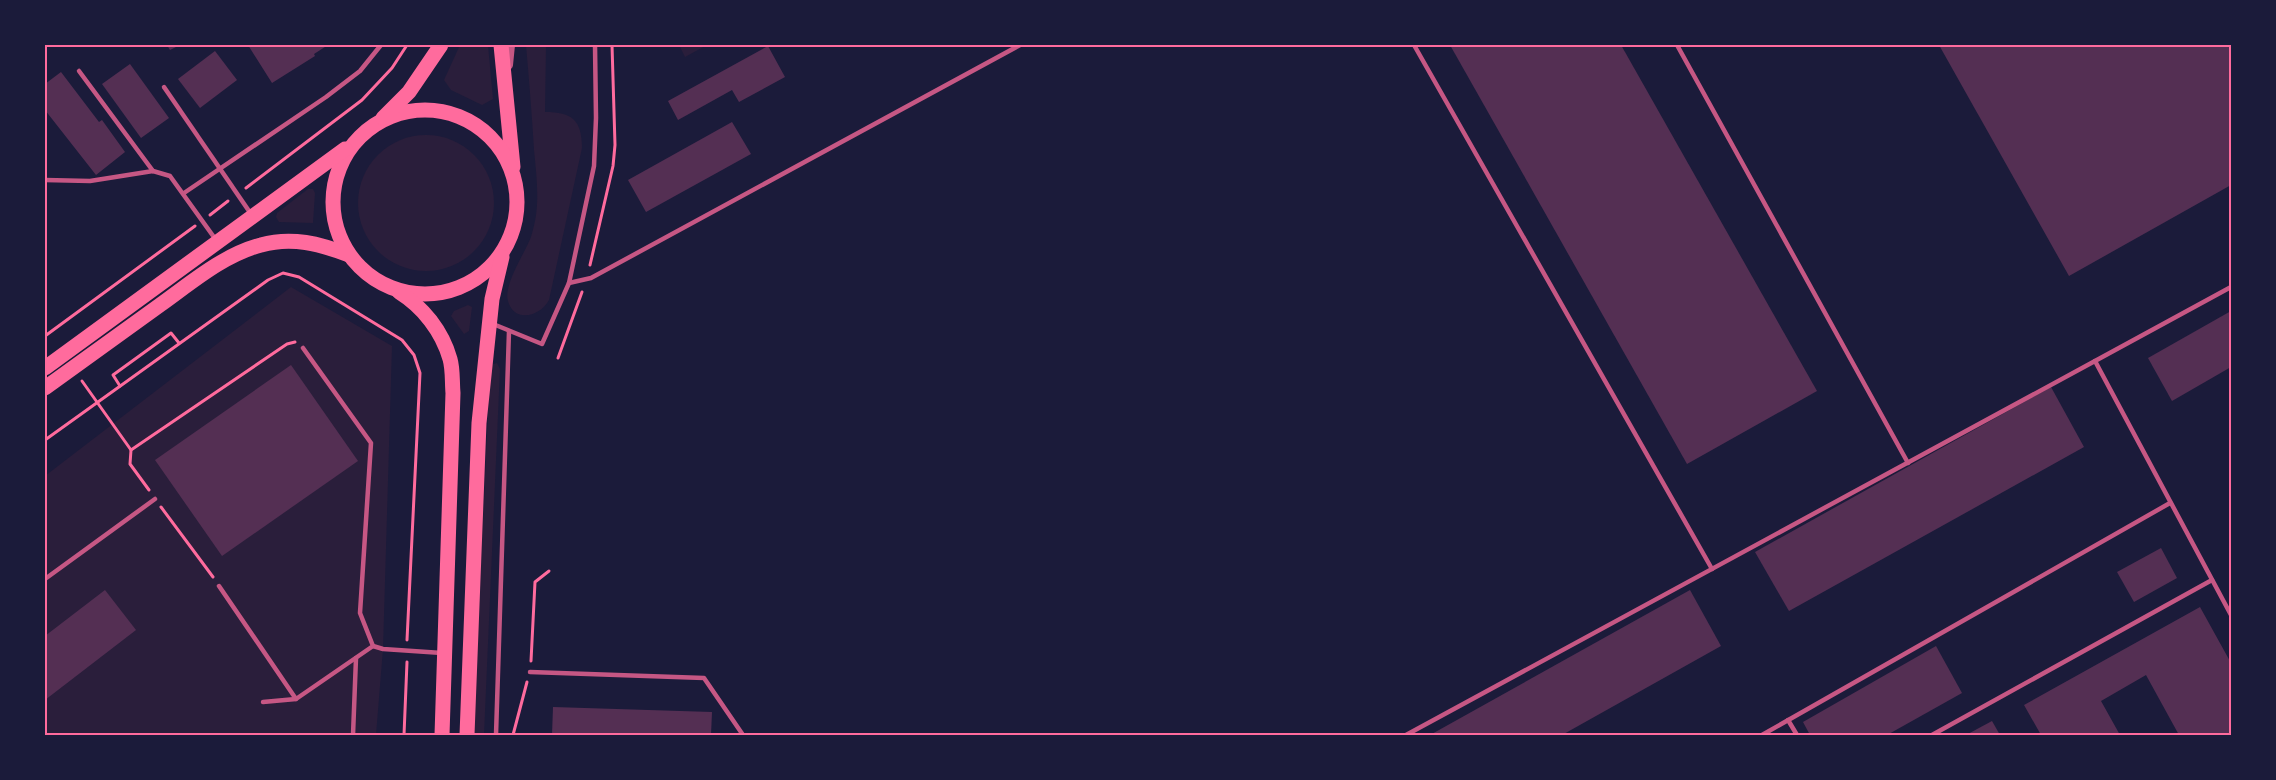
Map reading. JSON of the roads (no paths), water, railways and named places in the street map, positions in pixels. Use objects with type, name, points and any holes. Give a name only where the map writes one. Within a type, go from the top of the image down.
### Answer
[{"type":"main road","points":[[45,368],[349,146],[381,120],[409,92],[441,45]]},
{"type":"main road","points":[[467,735],[478,423],[492,299],[504,252],[517,218],[517,198],[501,45]]},
{"type":"main road","points":[[381,120],[404,113],[426,111],[450,113],[488,134],[502,151],[514,176]]},
{"type":"main road","points":[[349,146],[339,165],[334,187],[334,210],[338,231],[349,255],[367,273],[412,301],[428,317],[440,334],[451,360],[453,393],[442,735]]},
{"type":"main road","points":[[45,388],[198,277],[234,255],[261,245],[281,241],[301,241],[324,245],[349,255]]},
{"type":"main road","points":[[391,287],[417,294],[441,293],[460,288],[485,273],[504,252]]},
{"type":"street","points":[[506,89],[510,45]]},
{"type":"lane","points":[[184,193],[326,97],[360,70],[381,45]]},
{"type":"lane","points":[[489,322],[542,344],[569,283],[594,165],[595,45]]},
{"type":"lane","points":[[569,283],[586,279],[1020,45]]},
{"type":"lane","points":[[1414,45],[1712,569]]},
{"type":"lane","points":[[1677,45],[1908,463]]},
{"type":"lane","points":[[79,71],[153,171]]},
{"type":"lane","points":[[164,87],[252,216]]},
{"type":"lane","points":[[45,180],[90,181],[153,171],[170,176],[218,242]]},
{"type":"lane","points":[[1406,735],[2231,287]]},
{"type":"lane","points":[[496,735],[509,331]]},
{"type":"lane","points":[[303,348],[371,443],[360,613],[373,646]]},
{"type":"lane","points":[[2095,361],[2231,615]]},
{"type":"lane","points":[[45,579],[155,499]]},
{"type":"lane","points":[[1762,735],[2170,502]]},
{"type":"lane","points":[[1932,735],[2212,580]]},
{"type":"lane","points":[[219,586],[296,699]]},
{"type":"lane","points":[[373,646],[383,649],[444,654]]},
{"type":"lane","points":[[263,702],[296,699],[373,646]]},
{"type":"lane","points":[[353,735],[356,658]]},
{"type":"lane","points":[[530,672],[704,678],[743,735]]},
{"type":"lane","points":[[1788,720],[1797,735]]}]
